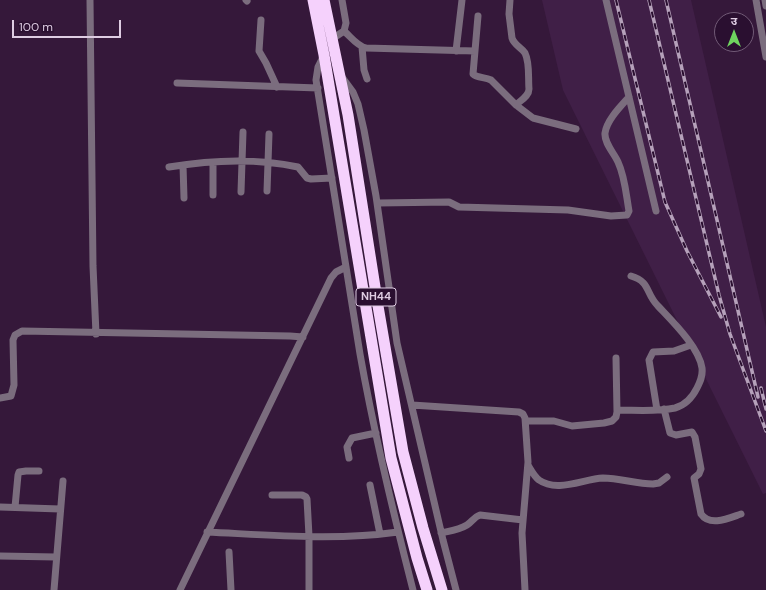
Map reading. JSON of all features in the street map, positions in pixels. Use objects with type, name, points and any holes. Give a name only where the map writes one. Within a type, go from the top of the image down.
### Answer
[{"type":"highway","name":"NH44","points":[[313,0],[324,55],[391,458],[417,558],[427,590]]},
{"type":"highway","name":"NH44","points":[[324,0],[348,115],[403,452],[423,528],[442,590]]},
{"type":"street","points":[[90,0],[92,211],[96,334]]},
{"type":"street","points":[[332,39],[344,31],[346,23],[342,0]]},
{"type":"street","points":[[456,51],[462,0]]},
{"type":"street","points":[[510,0],[509,14],[513,42],[524,52],[528,60],[529,92],[526,97],[516,105]]},
{"type":"street","points":[[606,0],[656,211]]},
{"type":"street","points":[[756,0],[766,57]]},
{"type":"street","points":[[765,0],[766,6]]},
{"type":"street","points":[[478,16],[473,74],[475,76],[491,80],[516,105],[533,118],[576,129]]},
{"type":"street","points":[[261,20],[259,51],[277,87]]},
{"type":"street","points":[[344,31],[362,47],[475,51]]},
{"type":"street","points":[[362,47],[364,70],[367,79]]},
{"type":"street","points":[[324,55],[318,67],[316,80],[365,385],[398,532],[413,590]]},
{"type":"street","points":[[339,74],[353,92],[358,104],[378,203],[398,343],[404,374],[441,533],[456,590]]},
{"type":"street","points":[[177,83],[318,88]]},
{"type":"street","points":[[378,203],[449,202],[459,207],[568,210],[611,216],[626,215],[629,211],[623,173],[606,140],[605,135],[612,118],[629,97]]},
{"type":"street","points":[[241,192],[242,132]]},
{"type":"street","points":[[267,191],[269,134]]},
{"type":"street","points":[[169,167],[241,161],[267,162],[298,167],[307,178],[311,179],[332,178]]},
{"type":"street","points":[[213,163],[213,195]]},
{"type":"street","points":[[183,165],[184,198]]},
{"type":"street","points":[[180,590],[331,278],[336,272],[346,267]]},
{"type":"street","points":[[617,410],[660,410],[675,408],[692,398],[701,380],[702,367],[698,356],[691,345],[674,323],[652,299],[644,282],[641,279],[631,276]]},
{"type":"street","points":[[0,398],[10,396],[13,391],[13,340],[17,333],[22,331],[96,334],[303,337]]},
{"type":"street","points":[[691,345],[674,351],[653,352],[650,355],[649,360],[660,410],[670,433],[676,435],[692,432],[696,437],[701,469],[699,474],[694,478],[701,514],[703,517],[710,520],[722,520],[741,514]]},
{"type":"street","points":[[526,421],[554,421],[572,426],[612,421],[616,417],[617,410],[616,358]]},
{"type":"street","points":[[412,405],[518,412],[523,414],[526,421],[528,465],[522,533],[525,590]]},
{"type":"street","points":[[349,458],[347,447],[352,438],[376,433]]},
{"type":"street","points":[[528,465],[539,480],[550,484],[564,485],[605,478],[653,484],[659,483],[667,477]]},
{"type":"street","points":[[15,507],[19,472],[26,470],[39,470]]},
{"type":"street","points":[[54,590],[63,481]]},
{"type":"street","points":[[370,485],[380,534]]},
{"type":"street","points":[[272,495],[302,495],[306,497],[309,508],[309,590]]},
{"type":"street","points":[[0,507],[60,509]]},
{"type":"street","points":[[441,533],[460,529],[471,522],[476,516],[480,515],[523,520]]},
{"type":"street","points":[[207,532],[309,536],[369,536],[398,532]]},
{"type":"street","points":[[229,552],[231,590]]},
{"type":"street","points":[[0,556],[56,557]]},
{"type":"shaded area","points":[[542,0],[691,0],[766,327],[766,493],[763,494],[563,90]]},
{"type":"railway","points":[[616,0],[665,202],[687,251],[721,317]]},
{"type":"railway","points":[[649,0],[719,295],[730,334],[766,431]]},
{"type":"railway","points":[[666,0],[758,397]]},
{"type":"railway","points":[[761,388],[766,409]]}]
